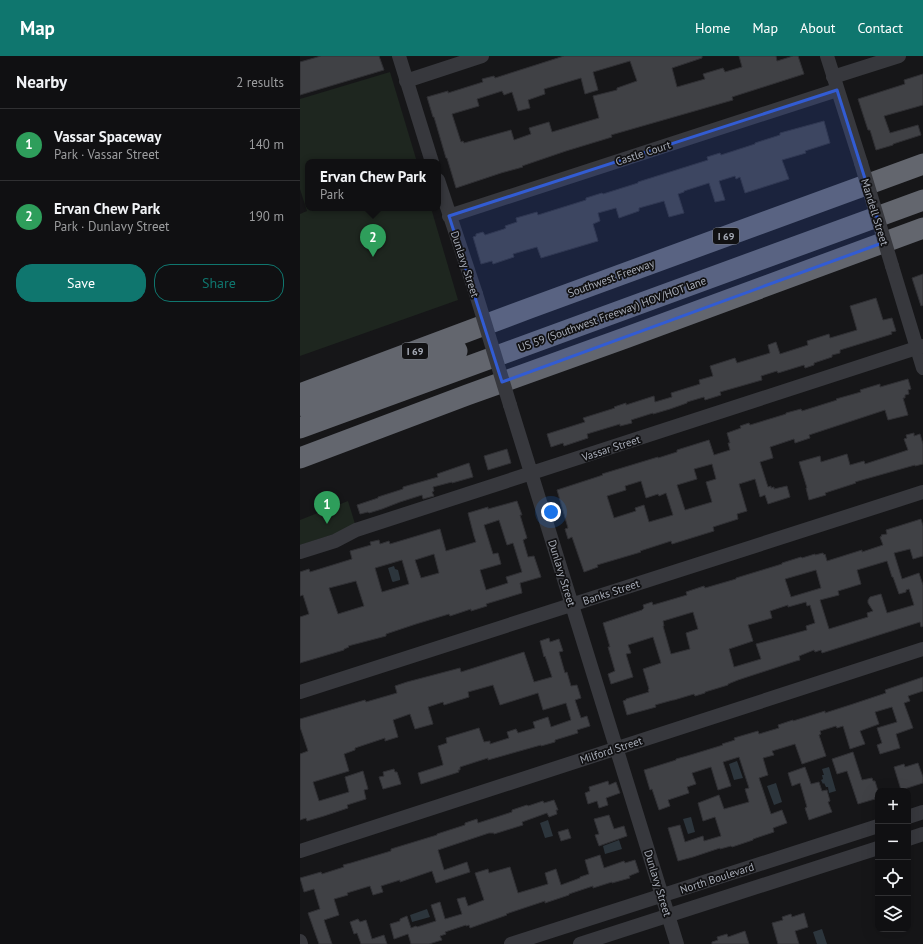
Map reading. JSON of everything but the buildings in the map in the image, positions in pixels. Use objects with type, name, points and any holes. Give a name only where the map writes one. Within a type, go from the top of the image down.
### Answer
[{"type":"highway","name":"Southwest Freeway","points":[[300,394],[923,164]]},
{"type":"highway","name":"US 59 (Southwest Freeway) HOV/HOT lane","points":[[300,428],[923,200]]},
{"type":"highway","points":[[300,458],[467,395],[923,228]]},
{"type":"highway","points":[[300,413],[469,346],[530,308]]},
{"type":"highway","points":[[300,435],[409,399],[467,395]]},
{"type":"street","points":[[399,56],[431,159]]},
{"type":"street","points":[[406,81],[482,56]]},
{"type":"street","name":"Castle Court","points":[[449,216],[835,83],[899,56]]},
{"type":"street","name":"Mandell Street","points":[[829,57],[835,83],[892,266],[920,347],[923,368]]},
{"type":"street","name":"Dunlavy Street","points":[[441,190],[476,294],[677,944]]},
{"type":"street","name":"Vassar Street","points":[[300,552],[335,541],[356,530],[920,347]]},
{"type":"street","name":"Banks Street","points":[[300,692],[923,492]]},
{"type":"street","name":"Milford Street","points":[[300,851],[923,649]]},
{"type":"street","points":[[911,816],[923,812]]},
{"type":"street","name":"North Boulevard","points":[[511,944],[875,827]]},
{"type":"street","points":[[911,838],[923,834]]},
{"type":"street","name":"North Boulevard","points":[[580,944],[875,849]]},
{"type":"highlighted area","points":[[837,90],[885,242],[502,382],[449,216]]},
{"type":"shaded area","points":[[390,72],[416,159],[305,159],[305,205],[300,189],[300,99]]},
{"type":"shaded area","points":[[307,211],[432,211],[458,300],[300,356],[300,214]]},
{"type":"shaded area","points":[[348,501],[356,527],[300,545],[300,520]]},
{"type":"shaded area","points":[[394,566],[395,569],[398,570],[400,580],[393,582],[388,568]]},
{"type":"shaded area","points":[[737,761],[743,778],[734,780],[729,764]]},
{"type":"shaded area","points":[[829,767],[836,791],[829,793],[828,787],[826,787],[824,783],[823,784],[821,780],[823,779],[822,775],[824,775],[822,769]]},
{"type":"shaded area","points":[[776,783],[782,802],[774,805],[767,786]]},
{"type":"shaded area","points":[[691,817],[695,832],[688,834],[683,819]]},
{"type":"shaded area","points":[[548,820],[553,836],[545,838],[540,823]]},
{"type":"shaded area","points":[[619,840],[622,849],[605,854],[603,846]]},
{"type":"shaded area","points":[[427,909],[430,917],[412,922],[410,915]]},
{"type":"shaded area","points":[[822,929],[827,944],[817,944],[813,932]]},
{"type":"place","name":"Ervan Chew Park","points":[[373,257]]},
{"type":"place","name":"Vassar Spaceway","points":[[327,524]]}]
